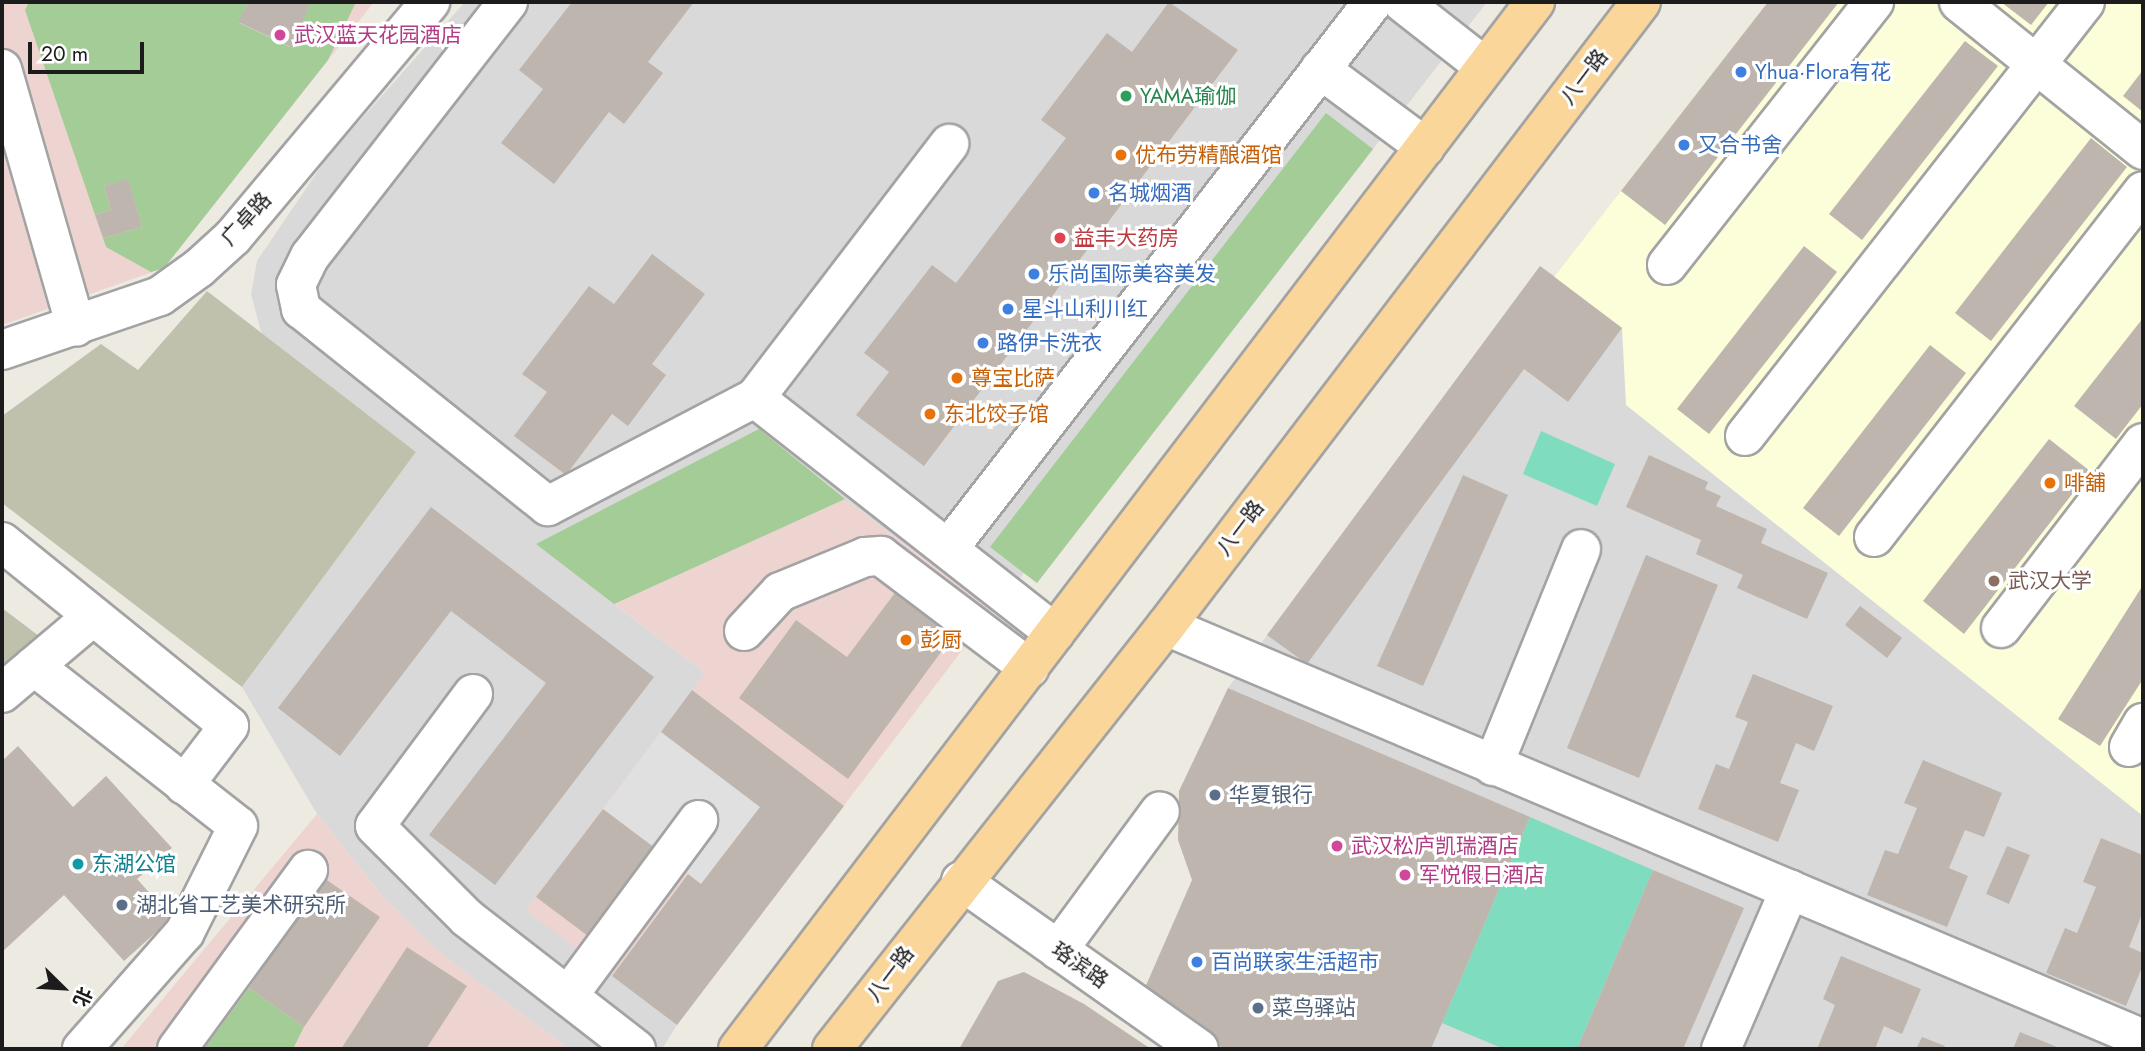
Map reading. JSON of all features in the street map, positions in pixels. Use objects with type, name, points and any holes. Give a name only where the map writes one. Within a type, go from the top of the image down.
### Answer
[{"type":"main road","points":[[738,1049],[1535,2]]},
{"type":"main road","name":"八一路","points":[[832,1049],[961,881],[1166,626],[1641,2]]},
{"type":"street","name":"广卓路","points":[[2,350],[76,327],[160,296],[199,268],[233,237],[430,2]]},
{"type":"street","points":[[508,2],[310,256],[296,285],[301,309],[548,506],[755,398],[949,144]]},
{"type":"street","points":[[948,549],[1373,2]]},
{"type":"street","points":[[1402,2],[1485,67]]},
{"type":"street","points":[[1667,265],[1874,2]]},
{"type":"street","points":[[1959,2],[2143,150]]},
{"type":"street","points":[[1745,436],[2085,2]]},
{"type":"street","points":[[2,69],[76,327]]},
{"type":"street","points":[[1321,69],[1425,147]]},
{"type":"street","points":[[1874,537],[2143,191]]},
{"type":"street","points":[[755,398],[1055,633]]},
{"type":"street","points":[[2001,628],[2143,443]]},
{"type":"street","points":[[2,542],[229,726],[184,785]]},
{"type":"street","points":[[1493,766],[1581,549]]},
{"type":"street","points":[[744,631],[780,592],[866,557],[881,556],[1028,668]]},
{"type":"street","points":[[2,693],[93,616]]},
{"type":"street","points":[[1166,626],[2143,1039]]},
{"type":"street","points":[[34,666],[238,826],[186,932],[82,1049]]},
{"type":"street","points":[[473,694],[375,826],[467,919],[636,1049]]},
{"type":"street","points":[[1058,950],[1160,811]]},
{"type":"street","points":[[568,996],[698,820]]},
{"type":"street","points":[[177,1049],[308,870]]},
{"type":"street","name":"珞滨路","points":[[961,881],[1199,1049]]},
{"type":"street","points":[[1721,1049],[1790,889]]},
{"type":"shaded area","points":[[2,2],[374,2],[164,268],[2,325]]},
{"type":"shaded area","points":[[465,2],[1487,2],[1037,583],[1024,573],[992,611],[845,499],[615,605],[705,673],[677,1025],[662,1049],[569,1049],[446,958],[384,898],[317,814],[242,687],[416,452],[262,335],[251,294],[257,261],[326,159]]},
{"type":"shaded area","points":[[1768,2],[2143,2],[2143,1049],[1431,1049],[1529,817],[1228,688],[1540,266],[1555,276]]},
{"type":"shaded area","name":"武汉大学","points":[[1768,2],[2143,2],[2143,816],[1626,405],[1622,328],[1554,277]]},
{"type":"shaded area","points":[[207,291],[416,452],[242,687],[2,503],[2,416],[101,344],[138,370]]},
{"type":"shaded area","points":[[845,499],[992,611],[677,1025],[526,910],[705,673],[614,604]]},
{"type":"shaded area","points":[[2,608],[39,636],[2,667]]},
{"type":"shaded area","points":[[661,732],[760,807],[701,884],[603,809]]},
{"type":"shaded area","points":[[317,814],[384,898],[446,958],[569,1049],[121,1049]]},
{"type":"green space","points":[[29,2],[240,2],[247,5],[239,23],[290,47],[311,2],[356,2],[328,60],[164,268],[151,272],[106,247],[103,238],[142,227],[128,180],[104,186],[111,210],[95,215],[25,10]]},
{"type":"green space","points":[[1326,113],[1373,149],[1037,583],[990,547]]},
{"type":"green space","points":[[759,429],[845,499],[614,604],[536,544]]},
{"type":"green space","points":[[1541,431],[1615,464],[1597,506],[1523,474]]},
{"type":"green space","points":[[1530,817],[1653,870],[1577,1049],[1504,1049],[1442,1023]]},
{"type":"green space","points":[[249,988],[304,1027],[293,1049],[204,1049]]},
{"type":"building","name":"武汉蓝天花园酒店","points":[[240,2],[311,2],[291,47],[238,22],[247,5]]},
{"type":"building","points":[[572,2],[694,2],[648,62],[663,73],[624,124],[609,112],[554,184],[501,143],[543,89],[519,70]]},
{"type":"building","points":[[1169,2],[1238,50],[924,466],[856,415],[889,372],[864,353],[932,265],[956,283],[1066,138],[1041,120],[1107,33],[1132,52]]},
{"type":"building","points":[[1768,2],[1839,2],[1665,225],[1621,191]]},
{"type":"building","points":[[2001,2],[2049,2],[2031,25]]},
{"type":"building","points":[[1965,41],[1998,66],[1862,240],[1829,214]]},
{"type":"building","points":[[2143,70],[2143,112],[2123,96]]},
{"type":"building","points":[[2091,138],[2127,167],[1991,341],[1955,313]]},
{"type":"building","points":[[128,179],[142,227],[103,238],[95,215],[111,210],[104,186]]},
{"type":"building","points":[[1804,246],[1837,272],[1709,434],[1677,409]]},
{"type":"building","points":[[652,254],[705,294],[652,364],[666,375],[628,426],[612,414],[566,475],[514,436],[547,392],[522,374],[589,286],[614,304]]},
{"type":"building","points":[[1540,266],[1622,328],[1568,402],[1524,369],[1307,664],[1267,635]]},
{"type":"building","points":[[2143,318],[2143,404],[2116,439],[2074,406]]},
{"type":"building","points":[[1930,345],[1966,373],[1839,536],[1803,508]]},
{"type":"building","points":[[2049,439],[2090,471],[1964,634],[1923,601]]},
{"type":"building","points":[[1649,455],[1708,482],[1705,489],[1721,496],[1716,506],[1767,529],[1761,543],[1828,573],[1807,619],[1737,588],[1743,575],[1696,554],[1701,540],[1626,507]]},
{"type":"building","points":[[1463,475],[1508,495],[1423,686],[1377,666]]},
{"type":"building","points":[[431,507],[654,677],[495,885],[429,835],[546,683],[451,611],[340,756],[278,708]]},
{"type":"building","points":[[1646,555],[1718,585],[1639,778],[1567,748]]},
{"type":"building","points":[[2143,585],[2143,679],[2100,746],[2058,719]]},
{"type":"building","points":[[897,590],[955,633],[848,779],[739,698],[796,620],[847,657]]},
{"type":"building","points":[[1860,606],[1902,638],[1887,658],[1845,625]]},
{"type":"building","points":[[1753,674],[1833,706],[1814,751],[1796,743],[1780,783],[1799,790],[1778,842],[1698,809],[1716,764],[1729,769],[1748,722],[1735,717]]},
{"type":"building","points":[[1228,688],[1530,817],[1431,1049],[1224,1049],[1144,990],[1192,880],[1178,840],[1179,791]]},
{"type":"building","points":[[692,690],[844,806],[677,1025],[612,976],[688,874],[701,884],[760,807],[661,732]]},
{"type":"building","name":"东湖公馆","points":[[18,746],[73,807],[106,776],[172,848],[137,879],[172,918],[124,961],[64,895],[2,952],[2,761]]},
{"type":"building","points":[[1923,760],[2002,793],[1984,837],[1965,830],[1949,868],[1968,876],[1947,927],[1867,895],[1885,850],[1898,854],[1917,808],[1904,803]]},
{"type":"building","points":[[603,809],[655,848],[588,936],[536,897]]},
{"type":"building","points":[[2101,838],[2143,855],[2143,912],[2129,947],[2143,953],[2143,965],[2126,1006],[2046,973],[2065,928],[2077,933],[2096,887],[2083,882]]},
{"type":"building","points":[[2007,846],[2030,855],[2009,904],[1986,894]]},
{"type":"building","points":[[1653,870],[1744,908],[1683,1049],[1577,1049]]},
{"type":"building","points":[[324,878],[380,917],[304,1027],[249,988]]},
{"type":"building","points":[[407,947],[467,986],[426,1049],[341,1049]]},
{"type":"building","points":[[1841,956],[1921,989],[1902,1034],[1884,1026],[1875,1049],[1817,1049],[1835,1005],[1823,999]]},
{"type":"building","points":[[1024,972],[1084,1004],[1151,1049],[959,1049],[998,981]]},
{"type":"building","points":[[2020,1032],[2062,1049],[2013,1049]]},
{"type":"building","points":[[1922,1037],[1945,1046],[1943,1049],[1916,1049]]},
{"type":"place","name":"武汉蓝天花园酒店","points":[[280,35]]},
{"type":"place","name":"Yhua·Flora有花","points":[[1741,72]]},
{"type":"place","name":"YAMA瑜伽","points":[[1126,96]]},
{"type":"place","name":"又合书舍","points":[[1684,145]]},
{"type":"place","name":"优布劳精酿酒馆","points":[[1121,155]]},
{"type":"place","name":"名城烟酒","points":[[1094,193]]},
{"type":"place","name":"益丰大药房","points":[[1060,238]]},
{"type":"place","name":"乐尚国际美容美发","points":[[1034,274]]},
{"type":"place","name":"星斗山利川红","points":[[1008,309]]},
{"type":"place","name":"路伊卡洗衣","points":[[983,343]]},
{"type":"place","name":"尊宝比萨","points":[[957,378]]},
{"type":"place","name":"东北饺子馆","points":[[930,414]]},
{"type":"place","name":"啡舖","points":[[2050,483]]},
{"type":"place","name":"武汉大学","points":[[1994,581]]},
{"type":"place","name":"彭厨","points":[[906,640]]},
{"type":"place","name":"华夏银行","points":[[1215,795]]},
{"type":"place","name":"武汉松庐凯瑞酒店","points":[[1337,846]]},
{"type":"place","name":"东湖公馆","points":[[78,864]]},
{"type":"place","name":"军悦假日酒店","points":[[1405,875]]},
{"type":"place","name":"湖北省工艺美术研究所","points":[[122,905]]},
{"type":"place","name":"百尚联家生活超市","points":[[1197,962]]},
{"type":"place","name":"菜鸟驿站","points":[[1258,1008]]}]
